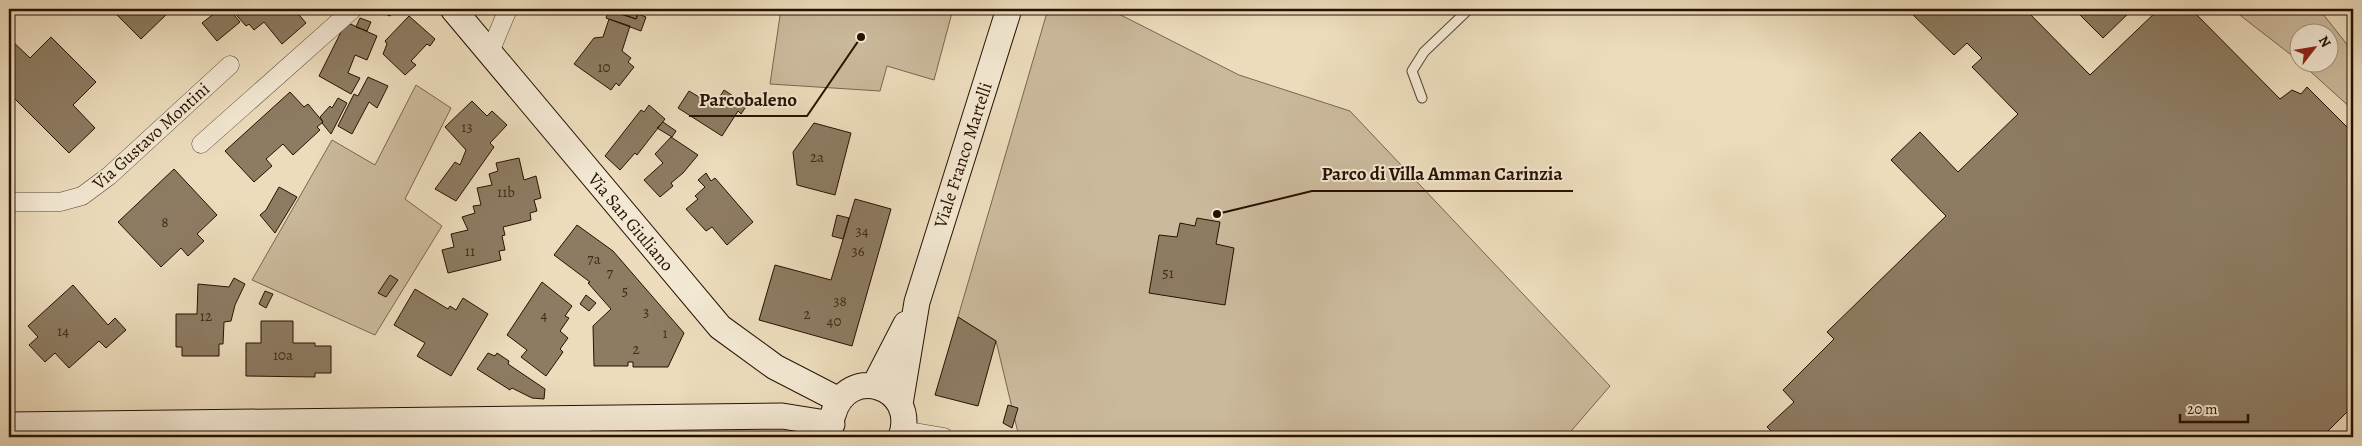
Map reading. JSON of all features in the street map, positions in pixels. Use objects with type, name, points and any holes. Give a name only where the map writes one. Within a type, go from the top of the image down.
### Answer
[{"type":"main road","name":"Via San Giuliano","points":[[453,9],[720,327],[775,367],[839,400]]},
{"type":"main road","name":"Viale Franco Martelli","points":[[902,434],[904,418],[900,404],[917,302],[1009,9]]},
{"type":"main road","name":"Viale Franco Martelli","points":[[874,386],[917,302]]},
{"type":"main road","points":[[9,425],[362,430],[580,429],[782,416],[834,431],[833,414],[839,400],[857,387],[874,386],[892,395],[900,404]]},
{"type":"street","points":[[201,144],[353,9]]},
{"type":"street","points":[[490,52],[508,9]]},
{"type":"street","name":"Via Gustavo Montini","points":[[9,202],[60,202],[82,196],[109,176],[230,65]]},
{"type":"street","points":[[902,434],[944,437]]},
{"type":"lane","points":[[1422,98],[1412,71],[1424,52],[1469,9]]},
{"type":"shaded area","points":[[781,9],[953,9],[934,80],[887,66],[880,91],[770,84]]},
{"type":"shaded area","points":[[1048,9],[1109,9],[1239,75],[1350,111],[1610,386],[1566,437],[1019,437],[996,341],[958,317]]},
{"type":"shaded area","points":[[2232,9],[2319,9],[2329,22],[2290,22],[2290,54]]},
{"type":"shaded area","points":[[2340,36],[2353,52],[2353,110],[2311,72],[2340,72]]},
{"type":"shaded area","points":[[416,85],[451,108],[405,199],[442,226],[375,335],[252,280],[332,140],[375,165]]},
{"type":"building","points":[[111,9],[169,9],[171,10],[141,39]]},
{"type":"building","points":[[220,9],[229,9],[240,22],[217,41],[202,23]]},
{"type":"building","points":[[231,9],[294,9],[306,23],[282,44],[264,22],[254,30],[249,24],[246,26]]},
{"type":"building","points":[[383,9],[393,9],[390,16],[381,12]]},
{"type":"building","points":[[609,9],[636,19],[638,14],[646,17],[641,31],[606,18]]},
{"type":"building","points":[[613,9],[640,9],[636,19],[617,13],[618,11]]},
{"type":"building","points":[[1907,9],[2025,9],[2090,75],[2159,9],[2191,9],[2280,99],[2292,90],[2301,94],[2307,87],[2353,133],[2353,406],[2322,437],[1777,437],[1767,427],[1794,402],[1783,390],[1834,339],[1827,332],[1946,216],[1891,160],[1920,132],[1958,172],[2018,114],[1972,67],[1982,58],[1967,43],[1954,55]]},
{"type":"building","points":[[2074,9],[2133,9],[2103,38]]},
{"type":"building","points":[[409,16],[435,39],[430,46],[427,44],[411,61],[416,65],[405,75],[383,54],[387,44],[385,41]]},
{"type":"building","points":[[360,18],[371,22],[367,31],[356,27]]},
{"type":"building","points":[[609,19],[630,26],[622,51],[631,58],[628,62],[634,67],[619,86],[616,83],[611,90],[574,64],[594,38],[603,37]]},
{"type":"building","points":[[346,22],[377,36],[367,60],[355,55],[348,73],[360,78],[351,94],[319,76]]},
{"type":"building","points":[[51,37],[96,82],[73,105],[95,128],[69,153],[9,93],[9,38],[30,58]]},
{"type":"building","points":[[368,77],[388,86],[377,108],[369,102],[352,134],[338,126],[354,94],[358,96]]},
{"type":"building","points":[[724,90],[747,105],[741,114],[738,111],[722,136],[678,108],[689,91],[714,106]]},
{"type":"building","points":[[290,92],[304,107],[308,104],[323,122],[317,127],[320,130],[293,155],[283,144],[266,159],[272,166],[254,182],[225,151]]},
{"type":"building","points":[[338,98],[347,103],[331,134],[322,123],[320,117],[330,106],[332,108]]},
{"type":"building","points":[[472,101],[487,116],[492,111],[507,125],[490,143],[494,147],[456,201],[435,189],[455,162],[460,165],[466,150],[445,127]]},
{"type":"building","points":[[649,105],[665,119],[637,155],[635,153],[620,170],[605,156],[641,110],[644,112]]},
{"type":"building","points":[[663,122],[676,131],[672,137],[657,128]]},
{"type":"building","points":[[814,123],[851,133],[835,195],[797,185],[793,152]]},
{"type":"building","points":[[671,137],[698,155],[683,173],[671,183],[673,186],[660,197],[644,180],[663,163],[655,154]]},
{"type":"building","points":[[519,158],[524,180],[536,176],[541,198],[534,200],[537,211],[530,213],[531,220],[503,227],[505,235],[502,236],[505,250],[499,251],[501,260],[448,273],[442,250],[454,247],[451,234],[468,230],[462,217],[475,213],[473,206],[481,205],[477,188],[492,185],[489,174],[498,171],[496,163]]},
{"type":"building","points":[[174,169],[217,215],[197,234],[204,241],[188,256],[181,248],[161,267],[118,222]]},
{"type":"building","points":[[706,173],[711,181],[715,178],[753,222],[727,245],[712,227],[706,231],[686,209],[698,199],[695,196],[705,187],[698,180]]},
{"type":"building","points":[[279,187],[297,197],[275,233],[260,215],[266,210]]},
{"type":"building","points":[[855,199],[891,209],[852,346],[759,320],[775,265],[831,280]]},
{"type":"building","points":[[837,215],[849,218],[843,239],[832,236]]},
{"type":"building","points":[[1197,218],[1220,222],[1216,244],[1234,248],[1225,305],[1149,293],[1159,235],[1177,237],[1180,223],[1195,226]]},
{"type":"building","points":[[577,225],[613,251],[684,333],[668,367],[633,367],[633,362],[628,362],[628,366],[594,366],[593,326],[611,309],[588,283],[590,282],[554,255]]},
{"type":"building","points":[[390,275],[398,280],[386,297],[378,293]]},
{"type":"building","points":[[234,278],[245,284],[235,305],[231,321],[224,322],[223,344],[219,344],[219,356],[182,356],[182,347],[176,347],[176,314],[197,314],[198,284],[229,287]]},
{"type":"building","points":[[542,282],[572,306],[565,316],[569,318],[560,331],[568,338],[560,349],[563,352],[546,376],[521,357],[527,350],[507,335]]},
{"type":"building","points":[[73,285],[108,325],[115,318],[126,330],[106,348],[99,341],[69,368],[55,353],[45,362],[29,345],[38,337],[28,326]]},
{"type":"building","points":[[415,289],[448,309],[450,306],[456,310],[463,298],[488,314],[451,376],[417,356],[425,343],[394,325]]},
{"type":"building","points":[[265,291],[273,294],[266,308],[259,304]]},
{"type":"building","points":[[586,295],[596,303],[589,311],[580,304]]},
{"type":"building","points":[[958,317],[996,341],[978,406],[935,395]]},
{"type":"building","points":[[261,321],[293,321],[293,343],[315,343],[315,346],[331,346],[331,373],[315,373],[315,377],[246,376],[246,343],[261,343]]},
{"type":"building","points":[[488,353],[495,356],[497,353],[509,361],[508,364],[545,389],[544,399],[532,398],[512,388],[510,390],[477,369]]},
{"type":"building","points":[[1008,405],[1018,408],[1012,428],[1003,423]]},
{"type":"building","points":[[791,431],[795,437],[779,437]]},
{"type":"place","name":"Parcobaleno","points":[[861,37]]},
{"type":"place","name":"Parco di Villa Amman Carinzia","points":[[1217,214]]}]
